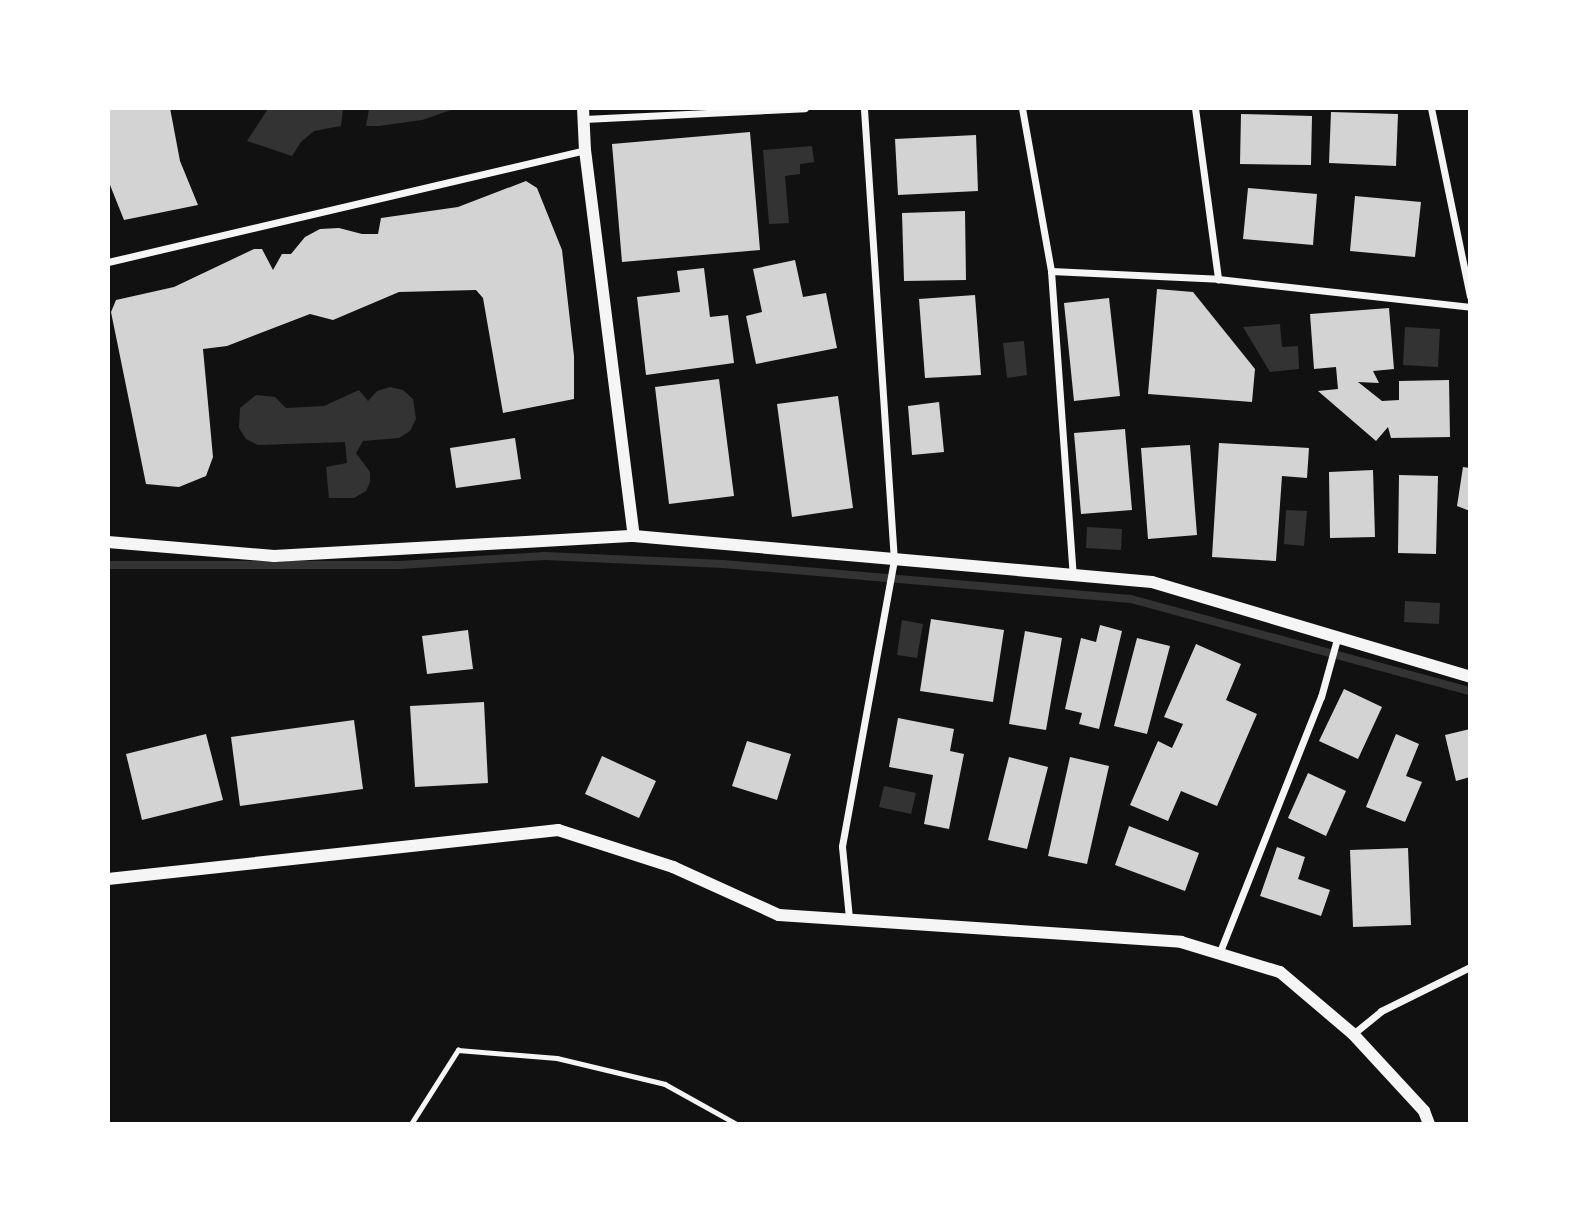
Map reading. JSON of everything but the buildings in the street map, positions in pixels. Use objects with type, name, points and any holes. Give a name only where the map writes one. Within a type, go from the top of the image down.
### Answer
[{"type":"street","points":[[634,536],[585,150],[584,114],[805,108]]},
{"type":"street","points":[[849,918],[842,846],[894,562],[864,108]]},
{"type":"street","points":[[1022,108],[1051,271],[1073,575]]},
{"type":"street","points":[[1195,108],[1218,279]]},
{"type":"street","points":[[1431,108],[1469,296]]},
{"type":"street","points":[[108,261],[585,150]]},
{"type":"street","points":[[1051,271],[1218,279],[1469,307]]},
{"type":"street","points":[[108,542],[274,556],[634,536],[894,562],[1152,582],[1469,677]]},
{"type":"street","points":[[1219,954],[1321,697],[1337,639]]},
{"type":"street","points":[[108,879],[558,830],[673,867],[779,915],[1181,942],[1280,972],[1353,1034],[1424,1111],[1429,1124]]},
{"type":"street","points":[[1353,1034],[1381,1011],[1469,967]]},
{"type":"path","points":[[411,1124],[458,1050],[556,1058],[665,1084],[737,1124]]},
{"type":"shaded area","points":[[369,108],[454,109],[422,120],[366,126]]},
{"type":"shaded area","points":[[268,109],[343,109],[341,126],[314,131],[301,142],[292,156],[247,141]]},
{"type":"shaded area","points":[[812,146],[814,162],[800,164],[800,174],[785,176],[789,223],[769,224],[763,150]]},
{"type":"shaded area","points":[[1280,324],[1282,347],[1298,346],[1299,369],[1270,372],[1243,327]]},
{"type":"shaded area","points":[[1405,327],[1440,329],[1438,367],[1403,365]]},
{"type":"shaded area","points":[[1024,341],[1027,375],[1007,378],[1003,343]]},
{"type":"shaded area","points":[[390,387],[403,390],[413,399],[416,419],[410,431],[399,438],[363,441],[356,453],[370,472],[370,482],[366,491],[354,498],[329,498],[326,467],[347,463],[345,442],[258,445],[246,439],[239,428],[240,408],[256,395],[275,397],[286,408],[324,406],[359,390],[368,401],[377,391]]},
{"type":"shaded area","points":[[1286,510],[1307,511],[1304,546],[1284,544]]},
{"type":"shaded area","points":[[1087,527],[1122,529],[1121,550],[1086,548]]},
{"type":"shaded area","points":[[1405,601],[1440,603],[1439,624],[1404,622]]},
{"type":"shaded area","points":[[902,620],[923,624],[917,658],[897,655]]},
{"type":"shaded area","points":[[884,786],[916,793],[911,814],[879,807]]},
{"type":"waterway","points":[[108,565],[400,565],[545,556],[723,564],[1131,599],[1470,691]]}]
